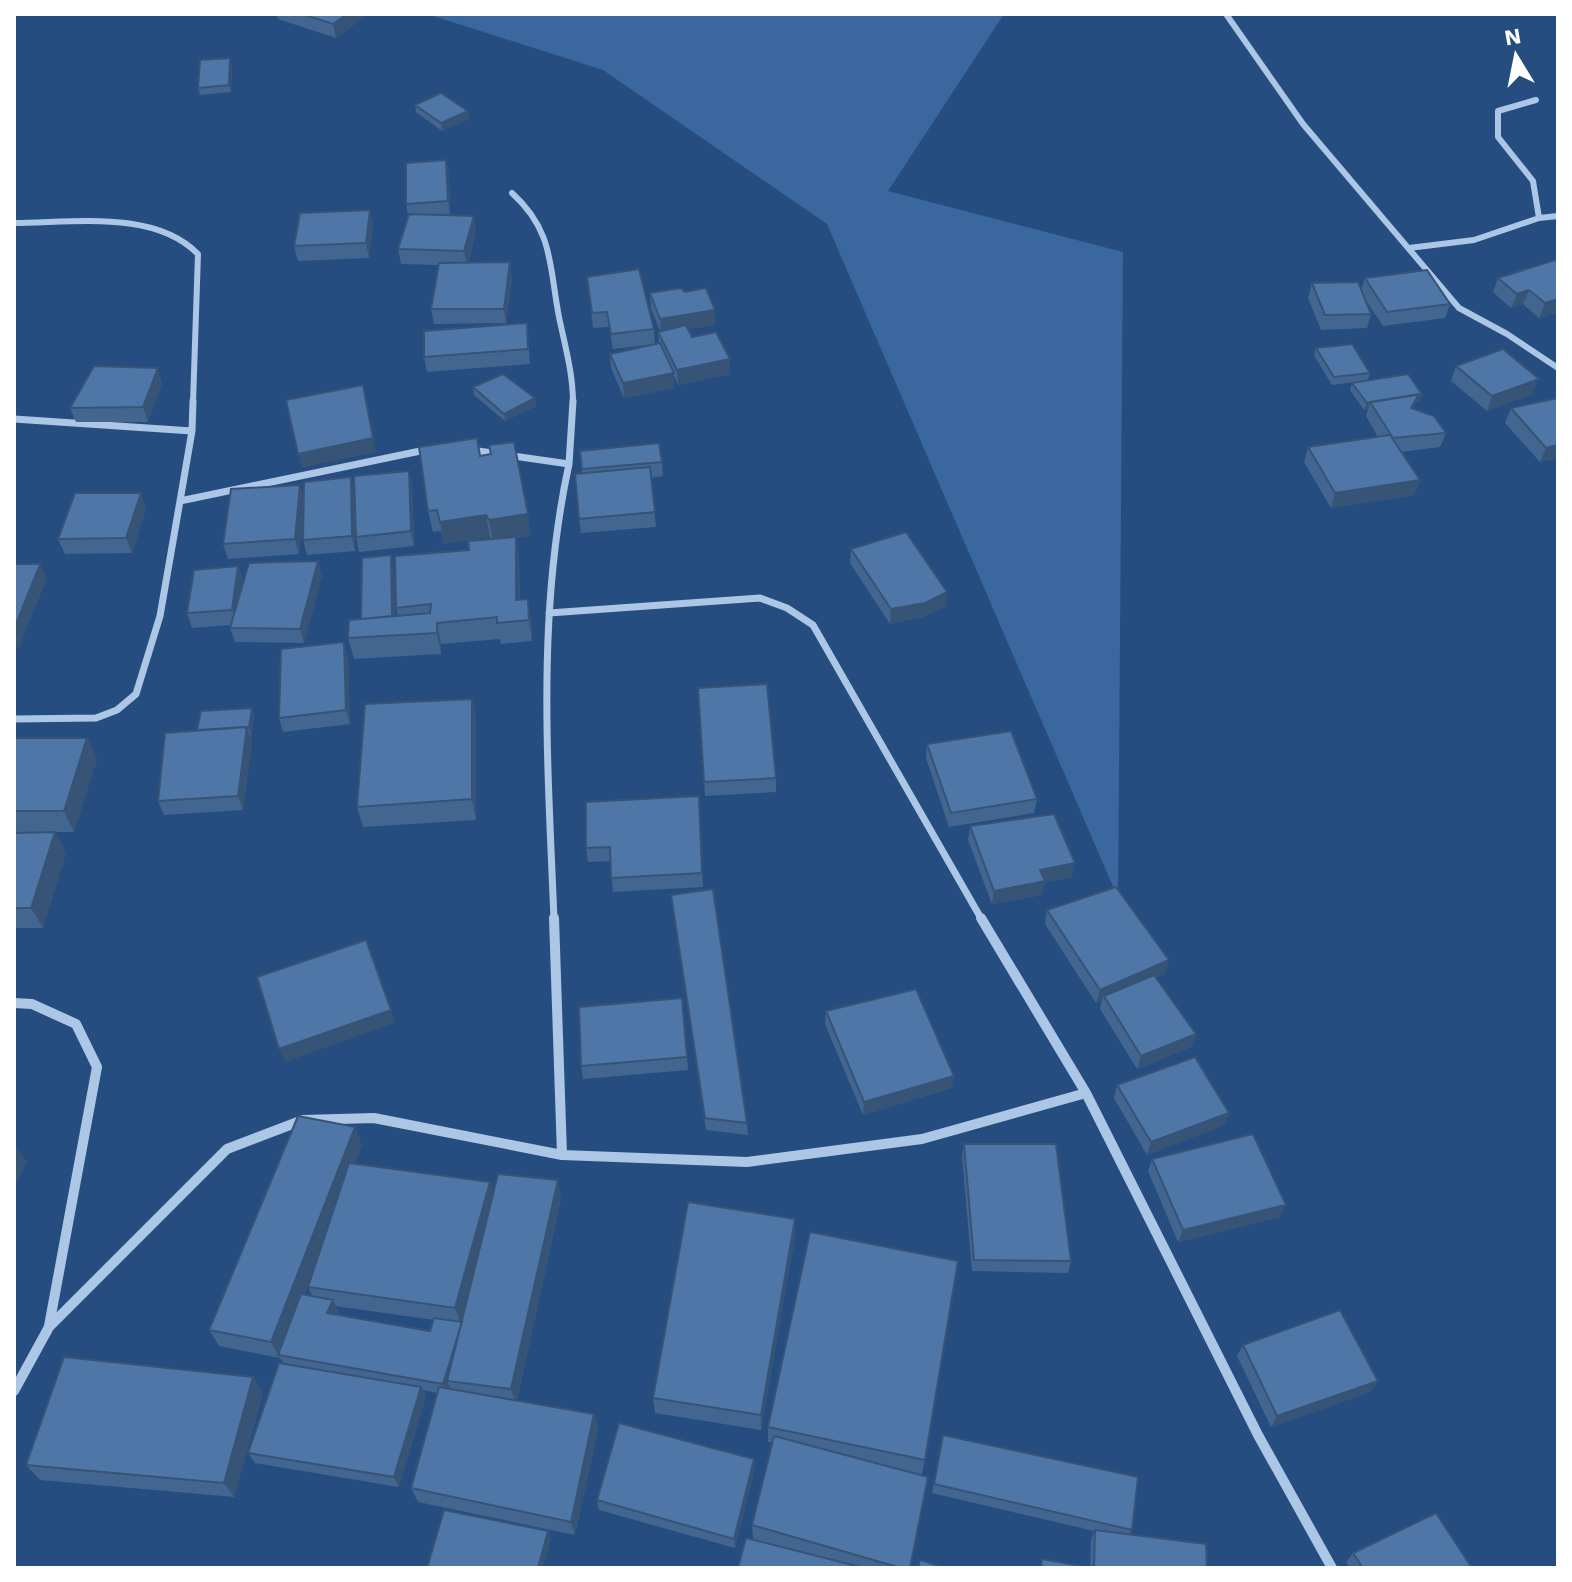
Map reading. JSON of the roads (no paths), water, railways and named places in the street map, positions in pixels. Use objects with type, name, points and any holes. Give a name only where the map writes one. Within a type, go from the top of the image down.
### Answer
[{"type":"street","points":[[1226,14],[1303,124],[1459,308],[1507,334],[1558,368]]},
{"type":"street","points":[[1536,100],[1498,111],[1498,137],[1533,181],[1539,218]]},
{"type":"street","points":[[512,193],[530,207],[552,254],[571,372],[573,406],[569,464],[555,528],[545,680],[562,1155]]},
{"type":"street","points":[[1409,248],[1474,240],[1539,218],[1558,216]]},
{"type":"street","points":[[14,223],[155,227],[191,243],[198,254],[192,431],[160,616],[136,694],[117,710],[96,718],[14,719]]},
{"type":"street","points":[[14,419],[192,431]]},
{"type":"street","points":[[180,501],[444,446]]},
{"type":"street","points":[[459,448],[569,464]]},
{"type":"street","points":[[549,613],[760,598],[787,608],[813,625],[921,818],[1086,1093],[1258,1435],[1332,1568]]},
{"type":"street","points":[[14,1003],[32,1004],[76,1024],[97,1067],[49,1327]]},
{"type":"street","points":[[14,1391],[49,1327],[227,1149],[303,1120],[374,1118],[562,1155],[747,1162],[922,1139],[1086,1093]]}]
